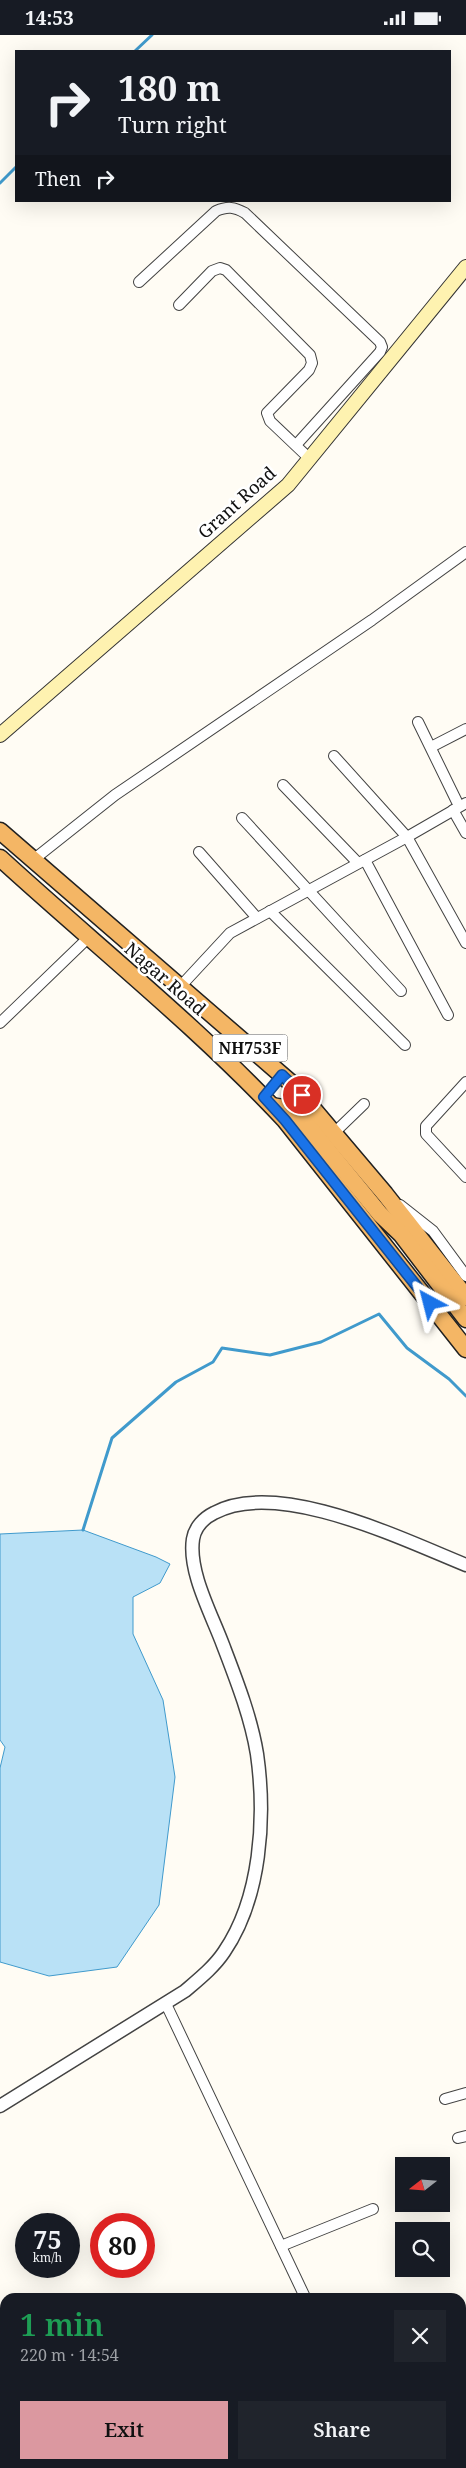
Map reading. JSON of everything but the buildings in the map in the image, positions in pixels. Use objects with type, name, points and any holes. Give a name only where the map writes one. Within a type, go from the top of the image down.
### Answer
[{"type":"highway","name":"Nagar Road","points":[[0,831],[179,988],[282,1075],[385,1194],[466,1297]]},
{"type":"highway","name":"Nagar Road","points":[[0,858],[214,1048],[268,1101],[466,1349]]},
{"type":"highway","points":[[282,1075],[268,1101],[295,1110],[380,1214],[401,1234],[466,1319]]},
{"type":"main road","name":"Grant Road","points":[[0,735],[288,485],[466,267]]},
{"type":"street","points":[[139,282],[216,211],[226,207],[236,207],[245,213],[380,342],[382,347],[380,352],[296,445]]},
{"type":"street","points":[[179,305],[212,271],[220,268],[226,270],[310,355],[312,363],[309,370],[267,413],[270,421],[310,459]]},
{"type":"street","points":[[33,860],[115,795],[372,619],[466,552]]},
{"type":"street","points":[[418,721],[459,806],[466,833]]},
{"type":"street","points":[[431,747],[466,729]]},
{"type":"street","points":[[334,757],[408,837],[466,943]]},
{"type":"street","points":[[283,785],[361,861],[448,1015]]},
{"type":"street","points":[[179,988],[230,933],[408,837],[459,806]]},
{"type":"street","points":[[242,818],[400,991]]},
{"type":"street","points":[[199,852],[257,918]]},
{"type":"street","points":[[270,911],[405,1045]]},
{"type":"street","points":[[0,1023],[88,938]]},
{"type":"street","points":[[466,1082],[426,1126],[425,1130],[426,1134],[466,1177]]},
{"type":"street","points":[[334,1133],[364,1104]]},
{"type":"street","points":[[385,1194],[426,1224],[466,1276]]},
{"type":"street","points":[[0,2106],[166,2004],[206,1973],[224,1953],[243,1919],[252,1890],[259,1827],[260,1783],[257,1753],[234,1676],[196,1569],[193,1539],[197,1527],[206,1517],[221,1509],[241,1503],[292,1504],[369,1526],[466,1565]]},
{"type":"street","points":[[166,2004],[303,2293]]},
{"type":"street","points":[[445,2099],[466,2093]]},
{"type":"street","points":[[281,2246],[373,2209]]},
{"type":"water","points":[[83,1530],[170,1564],[160,1583],[133,1597],[133,1634],[163,1700],[175,1777],[159,1905],[117,1967],[49,1976],[0,1962],[0,1768],[5,1747],[0,1740],[0,1534]]},
{"type":"waterway","points":[[136,50],[152,35]]},
{"type":"waterway","points":[[0,183],[15,168]]},
{"type":"waterway","points":[[83,1530],[112,1438],[176,1382],[213,1362],[222,1348],[270,1355],[321,1342],[379,1314],[407,1348],[449,1379],[466,1396]]},
{"type":"route","points":[[302,1095],[282,1075],[264,1097],[285,1120],[430,1303]]}]
